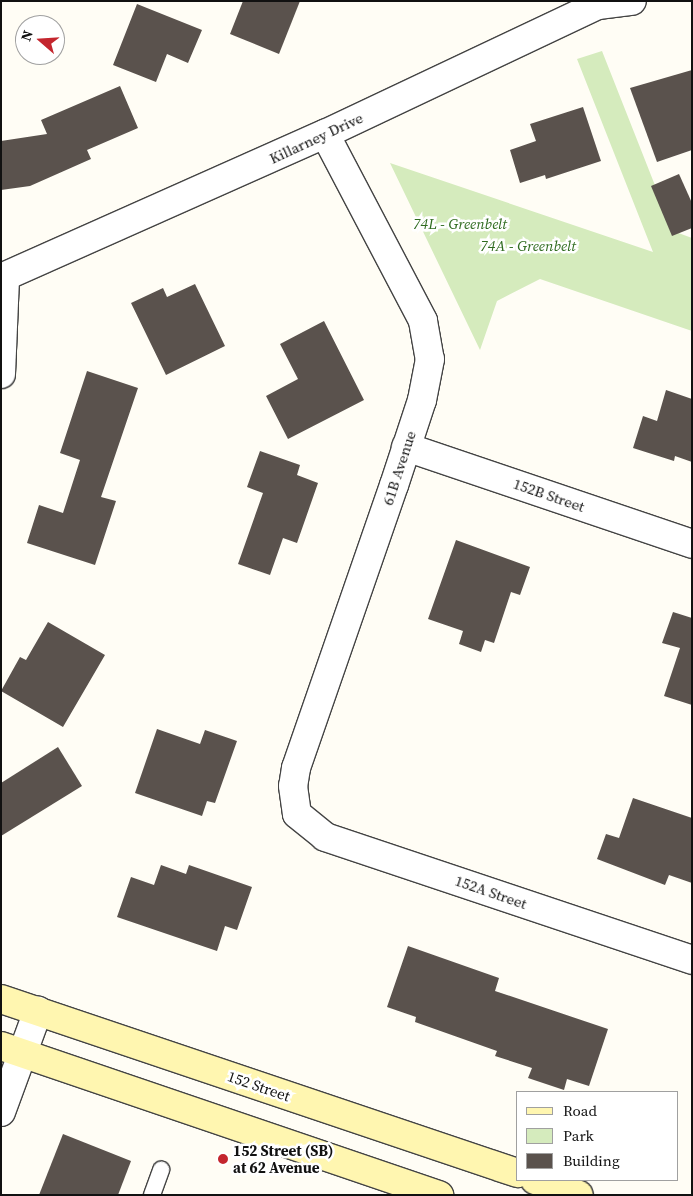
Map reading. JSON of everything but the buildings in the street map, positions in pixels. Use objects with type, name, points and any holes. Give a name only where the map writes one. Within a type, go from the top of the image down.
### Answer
[{"type":"main road","name":"152 Street","points":[[1,998],[516,1174]]},
{"type":"main road","points":[[12,1050],[439,1195]]},
{"type":"main road","points":[[538,1181],[580,1195]]},
{"type":"street","name":"Killarney Drive","points":[[3,279],[325,134],[598,5],[632,1]]},
{"type":"street","name":"61B Avenue","points":[[296,814],[293,786],[296,768],[406,446],[428,376],[430,358],[425,330],[325,134]]},
{"type":"street","points":[[1,374],[3,279]]},
{"type":"street","name":"152B Street","points":[[406,446],[692,544]]},
{"type":"street","name":"152A Street","points":[[296,814],[325,837],[692,960]]},
{"type":"street","points":[[1,1112],[12,1050],[38,1011]]},
{"type":"lane","points":[[152,1195],[161,1170]]},
{"type":"green space","name":"74A - Greenbelt","points":[[602,51],[673,231],[692,238],[692,331],[540,279],[497,301],[480,350],[390,163],[653,252],[577,59]]},
{"type":"place","name":"152 Street (SB) at 62 Avenue","points":[[223,1159]]},
{"type":"park label","name":"74L - Greenbelt","points":[[460,224]]}]
